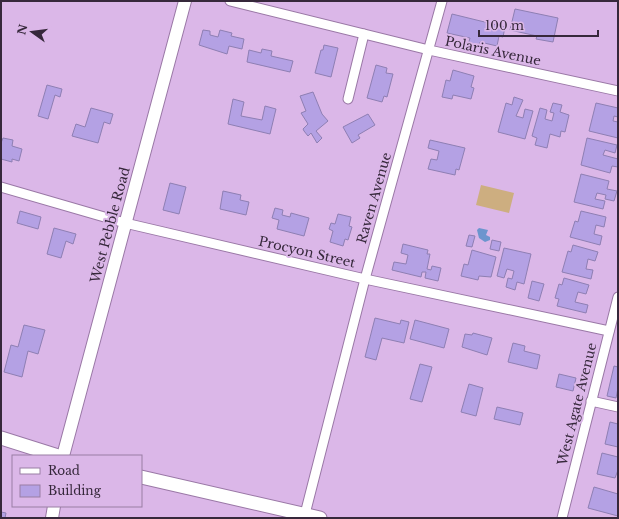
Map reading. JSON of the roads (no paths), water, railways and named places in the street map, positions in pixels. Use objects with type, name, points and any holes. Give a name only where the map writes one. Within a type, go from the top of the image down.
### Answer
[{"type":"main road","points":[[1,438],[55,455]]},
{"type":"main road","points":[[142,476],[304,516],[320,518]]},
{"type":"street","name":"West Pebble Road","points":[[63,455],[185,1]]},
{"type":"street","name":"Polaris Avenue","points":[[230,1],[429,50],[618,91]]},
{"type":"street","name":"Raven Avenue","points":[[304,516],[365,279],[442,1]]},
{"type":"street","points":[[348,99],[364,34]]},
{"type":"street","name":"Procyon Street","points":[[1,187],[125,224],[365,279],[609,331]]},
{"type":"street","name":"West Agate Avenue","points":[[562,518],[618,297]]},
{"type":"street","points":[[591,401],[618,407]]},
{"type":"street","points":[[52,518],[54,507]]},
{"type":"water","points":[[479,228],[488,230],[486,235],[490,237],[490,240],[485,242],[479,238],[477,230]]}]
